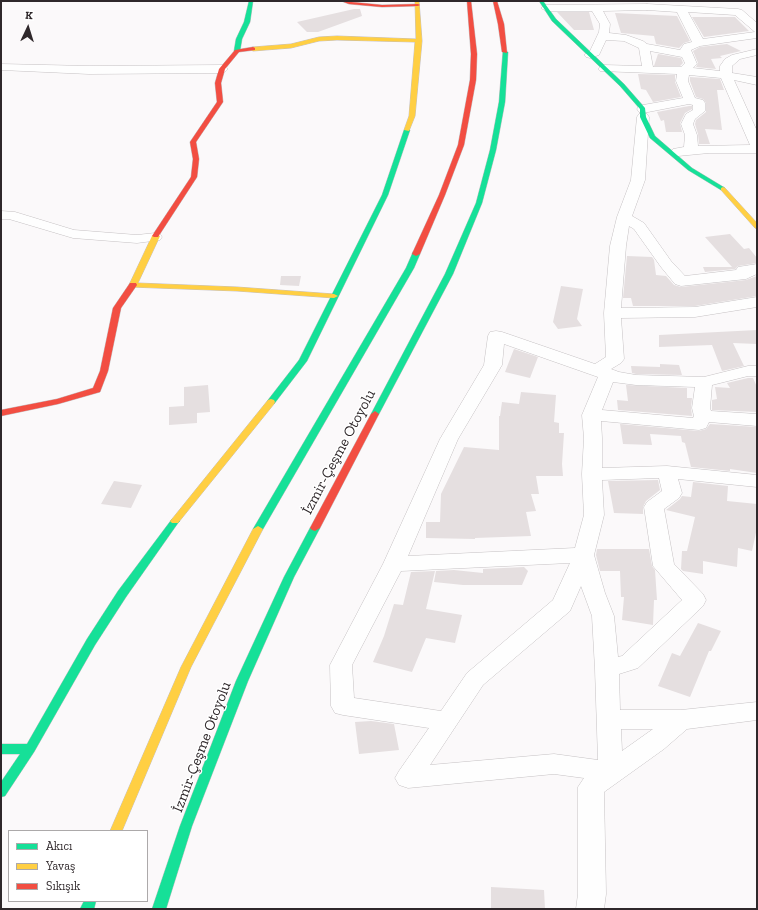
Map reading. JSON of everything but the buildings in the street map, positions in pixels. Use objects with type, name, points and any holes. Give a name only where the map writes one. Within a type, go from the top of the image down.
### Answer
[{"type":"main road","points":[[1,412],[58,401],[97,390],[104,371],[117,308],[133,285],[152,243],[194,177],[196,159],[193,142],[220,102],[218,83],[222,69],[237,51],[239,39],[247,22],[251,1]]},
{"type":"main road","points":[[1,792],[30,749],[91,642],[122,594],[188,503],[246,436],[302,362],[385,195],[412,116],[419,41],[417,3],[382,6],[349,3],[343,1]]},
{"type":"main road","name":"İzmir-Çeşme Otoyolu","points":[[116,830],[186,667],[238,565],[286,479],[410,268],[440,202],[461,145],[470,100],[474,54],[469,1]]},
{"type":"main road","name":"İzmir-Çeşme Otoyolu","points":[[159,909],[186,826],[242,681],[289,577],[449,274],[479,203],[493,150],[502,102],[505,55],[501,24],[495,1]]},
{"type":"main road","points":[[543,4],[554,20],[622,85],[643,113],[652,137],[690,169],[725,191],[757,227]]},
{"type":"main road","points":[[237,51],[247,48],[291,46],[319,39],[337,38],[419,41]]},
{"type":"main road","points":[[133,285],[237,289],[334,296]]},
{"type":"main road","points":[[1,749],[30,749]]},
{"type":"street","points":[[731,1],[738,12],[757,30]]},
{"type":"street","points":[[543,4],[596,8],[645,4],[738,12]]},
{"type":"street","points":[[590,55],[595,53],[603,36],[604,24],[596,8]]},
{"type":"street","points":[[680,8],[696,40],[700,43]]},
{"type":"street","points":[[690,100],[682,81],[684,71],[690,64],[685,50],[688,46],[757,35]]},
{"type":"street","points":[[603,36],[634,40],[644,47],[686,54]]},
{"type":"street","points":[[644,47],[648,69]]},
{"type":"street","points":[[757,52],[736,57],[729,61],[726,66],[726,75],[757,146]]},
{"type":"street","points":[[1,67],[89,70],[222,69]]},
{"type":"street","points":[[604,69],[684,71],[726,75],[757,81]]},
{"type":"street","points":[[607,375],[601,368],[615,359],[612,313],[618,246],[624,217],[638,180],[643,113],[690,100],[699,104],[699,111],[690,118],[687,124],[690,134],[691,151]]},
{"type":"street","points":[[671,152],[709,149],[757,149]]},
{"type":"street","points":[[1,215],[10,215],[73,234],[137,239],[152,243]]},
{"type":"street","points":[[624,217],[639,226],[666,264],[681,281],[746,274],[743,270],[757,269]]},
{"type":"street","points":[[612,313],[696,312],[757,302]]},
{"type":"street","points":[[447,721],[343,706],[341,665],[394,564],[449,439],[493,365],[496,336],[607,375],[636,380],[704,382],[748,371],[757,371]]},
{"type":"street","points":[[607,375],[591,415],[593,438],[592,474],[594,515],[584,555],[562,605],[474,679],[408,778],[554,764],[611,772]]},
{"type":"street","points":[[591,415],[699,424],[703,416],[702,408],[704,382]]},
{"type":"street","points":[[703,416],[757,420]]},
{"type":"street","points":[[592,474],[668,472],[757,481]]},
{"type":"street","points":[[607,669],[630,662],[695,600],[664,566],[654,507],[672,493],[668,472]]},
{"type":"street","points":[[394,564],[584,555]]},
{"type":"street","points":[[584,555],[594,593],[603,616],[607,669],[611,772]]},
{"type":"street","points":[[608,719],[681,720],[757,711]]},
{"type":"street","points":[[590,909],[592,894],[591,787],[655,742],[681,720]]},
{"type":"traffic: fast","points":[[237,51],[239,39],[247,22],[251,1]]},
{"type":"traffic: fast","points":[[541,1],[554,20],[622,85],[643,109],[643,117],[652,137],[690,169],[723,189]]},
{"type":"traffic: fast","points":[[375,414],[449,274],[479,203],[493,150],[502,102],[505,52]]},
{"type":"traffic: fast","points":[[271,402],[303,361],[385,195],[407,130]]},
{"type":"traffic: fast","points":[[258,529],[410,268],[416,254]]},
{"type":"traffic: fast","points":[[1,792],[30,749],[91,642],[122,594],[175,521]]},
{"type":"traffic: fast","points":[[159,909],[186,826],[242,681],[289,577],[315,528]]},
{"type":"traffic: fast","points":[[1,749],[30,749]]},
{"type":"traffic: fast","points":[[87,909],[90,902]]},
{"type":"traffic: slow","points":[[407,130],[412,116],[419,32],[417,1]]},
{"type":"traffic: slow","points":[[253,49],[291,46],[319,39],[337,38],[419,41]]},
{"type":"traffic: slow","points":[[723,189],[757,227]]},
{"type":"traffic: slow","points":[[156,236],[133,285],[237,289],[334,296]]},
{"type":"traffic: slow","points":[[175,521],[271,402]]},
{"type":"traffic: slow","points":[[116,830],[186,667],[258,529]]},
{"type":"traffic: jam","points":[[343,1],[349,3],[382,6],[418,5]]},
{"type":"traffic: jam","points":[[416,254],[442,195],[461,145],[473,80],[474,54],[469,1]]},
{"type":"traffic: jam","points":[[495,1],[501,24],[505,52]]},
{"type":"traffic: jam","points":[[156,236],[194,177],[196,159],[193,142],[220,102],[218,83],[222,69],[237,51],[253,49]]},
{"type":"traffic: jam","points":[[1,413],[58,401],[97,390],[104,371],[117,308],[133,285]]},
{"type":"traffic: jam","points":[[315,528],[375,414]]}]
